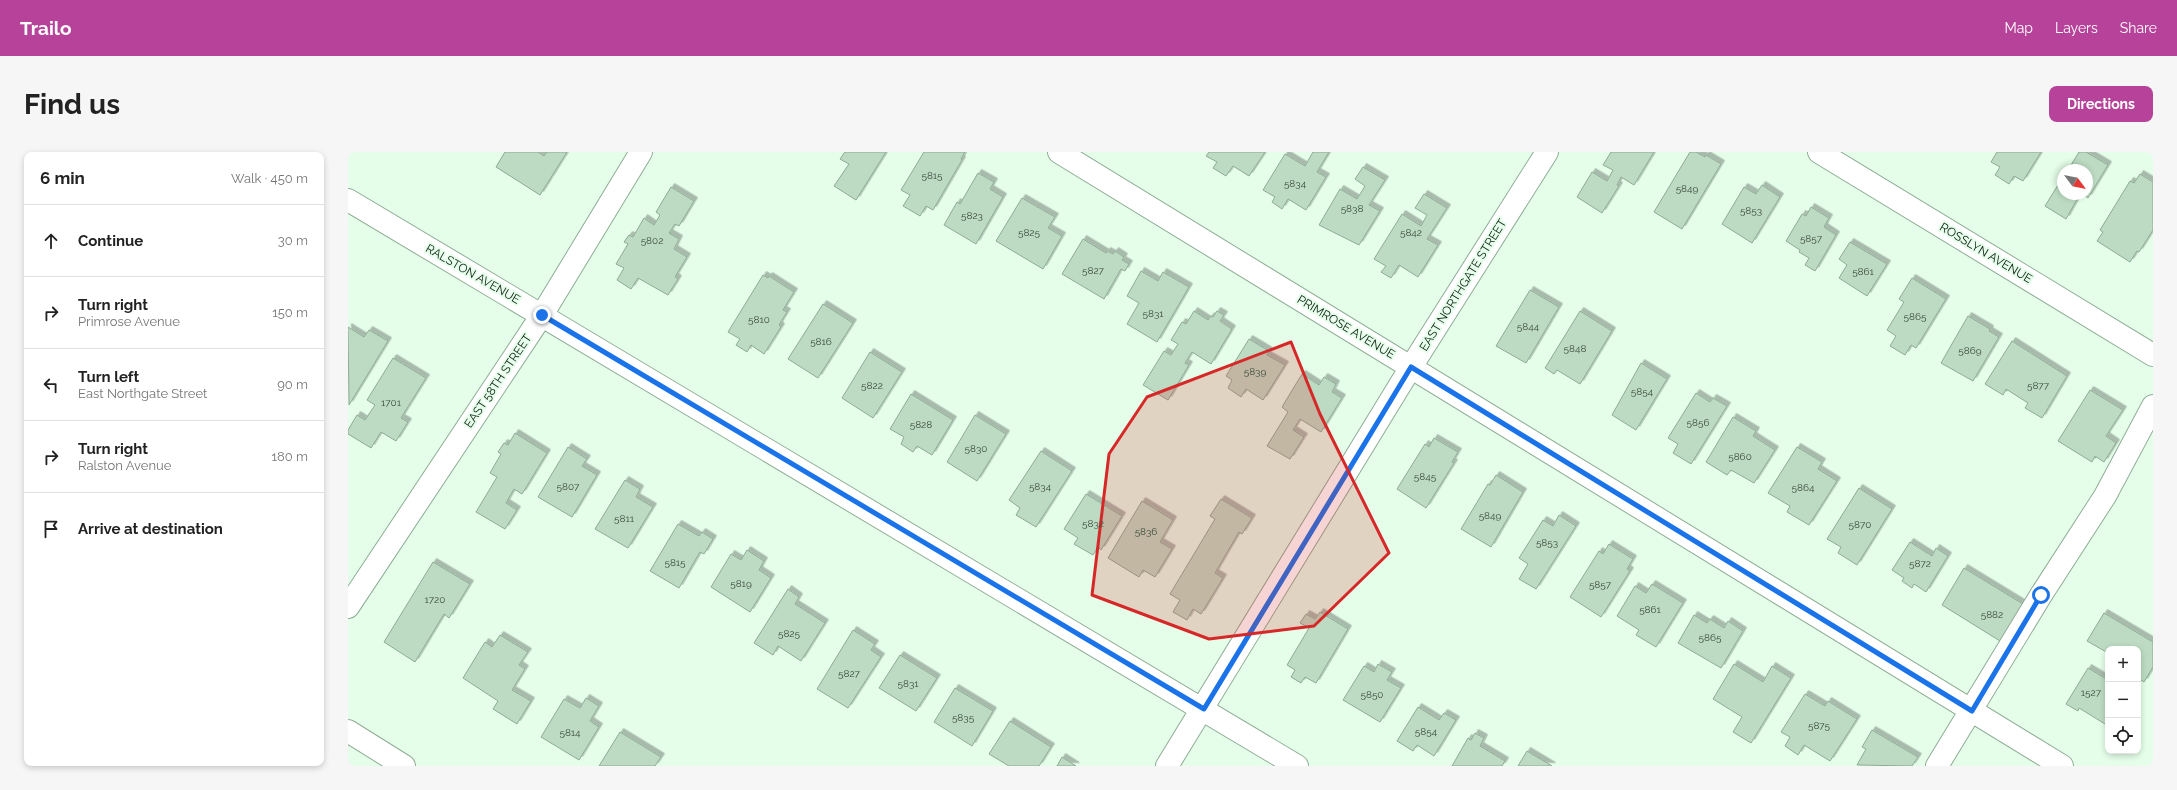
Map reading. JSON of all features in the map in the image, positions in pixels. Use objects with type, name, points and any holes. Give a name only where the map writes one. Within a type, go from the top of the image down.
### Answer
[{"type":"street","name":"EAST 58TH STREET","points":[[348,607],[542,315],[642,152]]},
{"type":"street","name":"PRIMROSE AVENUE","points":[[1059,152],[2062,766]]},
{"type":"street","name":"EAST NORTHGATE STREET","points":[[1167,766],[1204,709],[1411,367],[1547,152]]},
{"type":"street","name":"ROSSLYN AVENUE","points":[[1819,152],[2153,355]]},
{"type":"street","name":"RALSTON AVENUE","points":[[348,200],[1204,709],[1297,766]]},
{"type":"street","points":[[1937,766],[1972,711],[2041,595],[2105,496],[2153,406]]},
{"type":"street","points":[[348,732],[404,766]]},
{"type":"highlighted area","points":[[1291,342],[1320,414],[1389,553],[1314,626],[1209,639],[1092,595],[1109,454],[1147,397]]},
{"type":"building","points":[[505,152],[538,152],[544,156],[547,152],[567,152],[540,195],[496,167]]},
{"type":"building","points":[[845,152],[886,152],[856,200],[834,186],[849,164],[840,159]]},
{"type":"building","points":[[924,152],[965,152],[961,159],[962,160],[933,210],[926,206],[920,216],[903,206],[910,195],[901,190]]},
{"type":"building","points":[[1209,152],[1265,152],[1249,176],[1233,166],[1226,176],[1213,168],[1217,162],[1206,156]]},
{"type":"building","points":[[1313,152],[1329,152],[1317,172],[1326,177],[1306,210],[1288,199],[1282,209],[1272,202],[1275,197],[1263,190],[1285,154],[1305,166]]},
{"type":"building","points":[[1611,152],[1654,152],[1634,185],[1621,177],[1617,185],[1619,186],[1602,213],[1577,197],[1592,172],[1607,181],[1613,170],[1603,165]]},
{"type":"building","points":[[1690,152],[1696,152],[1705,157],[1706,155],[1721,164],[1682,229],[1654,212]]},
{"type":"building","points":[[1997,152],[2041,152],[2023,181],[2014,176],[2009,184],[1995,175],[2000,167],[1991,162]]},
{"type":"building","points":[[2079,152],[2086,152],[2108,165],[2093,190],[2093,164],[2072,164]]},
{"type":"building","points":[[1363,167],[1385,180],[1369,205],[1380,211],[1359,245],[1319,225],[1340,189],[1357,199],[1365,186],[1355,179]]},
{"type":"building","points":[[978,173],[994,182],[990,189],[1003,197],[976,244],[944,225],[957,202],[960,204]]},
{"type":"building","points":[[2140,174],[2153,182],[2153,230],[2139,252],[2137,251],[2130,262],[2097,241],[2103,232],[2100,230],[2130,181],[2134,183]]},
{"type":"building","points":[[1762,185],[1780,197],[1752,243],[1722,224],[1744,187],[1756,194]]},
{"type":"building","points":[[671,187],[694,201],[679,226],[675,224],[669,233],[679,239],[674,249],[687,257],[675,277],[678,279],[668,295],[638,278],[631,289],[617,280],[624,268],[616,264],[628,244],[624,242],[629,235],[633,237],[644,218],[654,225],[660,215],[656,212]]},
{"type":"building","points":[[2057,187],[2057,200],[2077,200],[2066,219],[2045,206]]},
{"type":"building","points":[[1424,194],[1447,208],[1427,239],[1438,245],[1418,277],[1399,265],[1391,278],[1381,272],[1386,266],[1374,259],[1402,214],[1421,226],[1427,215],[1415,208]]},
{"type":"building","points":[[1022,198],[1055,217],[1048,228],[1062,236],[1043,269],[996,241]]},
{"type":"building","points":[[1811,207],[1829,218],[1824,227],[1836,235],[1815,271],[1805,265],[1809,258],[1786,241],[1802,214],[1806,216]]},
{"type":"building","points":[[1083,239],[1106,253],[1107,251],[1113,254],[1115,251],[1124,257],[1122,260],[1129,264],[1125,271],[1121,269],[1104,299],[1062,274]]},
{"type":"building","points":[[1850,242],[1887,264],[1867,296],[1839,278],[1847,265],[1839,259]]},
{"type":"building","points":[[1141,271],[1158,281],[1163,272],[1189,287],[1157,342],[1127,324],[1139,303],[1127,296]]},
{"type":"building","points":[[763,275],[768,278],[769,276],[794,292],[783,310],[787,312],[779,325],[781,327],[764,354],[751,345],[747,352],[736,345],[740,339],[728,332]]},
{"type":"building","points":[[1912,278],[1946,299],[1916,348],[1911,345],[1905,355],[1890,346],[1896,336],[1887,330],[1904,302],[1899,299]]},
{"type":"building","points":[[1530,290],[1559,307],[1526,363],[1496,346]]},
{"type":"building","points":[[823,304],[853,323],[818,378],[788,359]]},
{"type":"building","points":[[1194,311],[1208,320],[1211,316],[1213,317],[1217,311],[1224,315],[1220,321],[1232,329],[1211,364],[1192,352],[1185,363],[1189,365],[1168,400],[1143,385],[1164,351],[1171,355],[1178,344],[1171,340],[1182,322],[1186,324]]},
{"type":"building","points":[[1580,311],[1612,331],[1580,384],[1557,370],[1554,374],[1545,368]]},
{"type":"building","points":[[1968,316],[1990,329],[1989,331],[1999,337],[1973,381],[1941,363]]},
{"type":"building","points":[[348,327],[364,337],[369,330],[388,341],[349,405]]},
{"type":"building","points":[[1249,339],[1269,351],[1267,355],[1285,365],[1263,400],[1246,389],[1241,397],[1228,388],[1232,380],[1226,376]]},
{"type":"building","points":[[2012,341],[2067,376],[2042,418],[2025,408],[2028,403],[2006,389],[2003,395],[1985,384]]},
{"type":"building","points":[[870,352],[902,372],[873,418],[842,398]]},
{"type":"building","points":[[393,358],[426,378],[401,418],[408,422],[396,441],[381,432],[371,448],[348,434],[348,430],[357,415],[365,420],[375,405],[367,400]]},
{"type":"building","points":[[1641,363],[1667,379],[1636,430],[1612,415]]},
{"type":"building","points":[[1302,374],[1319,385],[1324,377],[1336,384],[1332,392],[1342,398],[1321,432],[1300,419],[1293,430],[1304,437],[1290,459],[1267,446],[1288,412],[1282,407]]},
{"type":"building","points":[[2090,390],[2123,410],[2106,436],[2116,443],[2104,462],[2095,456],[2092,462],[2058,441]]},
{"type":"building","points":[[1696,393],[1710,402],[1713,398],[1727,406],[1691,464],[1673,453],[1678,444],[1668,438]]},
{"type":"building","points":[[911,394],[953,420],[932,455],[917,446],[913,452],[901,444],[904,437],[890,429]]},
{"type":"building","points":[[975,415],[1006,434],[977,481],[947,462]]},
{"type":"building","points":[[1733,417],[1756,431],[1753,436],[1775,450],[1754,483],[1731,470],[1727,475],[1706,462]]},
{"type":"building","points":[[515,433],[547,453],[522,494],[514,489],[506,503],[517,510],[505,529],[476,512],[497,477],[490,473],[501,454],[498,452],[504,443],[508,445]]},
{"type":"building","points":[[1434,438],[1458,452],[1452,462],[1454,463],[1426,508],[1397,489],[1425,444],[1429,447]]},
{"type":"building","points":[[568,447],[587,459],[582,466],[597,475],[572,517],[538,497]]},
{"type":"building","points":[[1797,447],[1822,462],[1818,469],[1837,481],[1809,525],[1787,512],[1790,506],[1768,493]]},
{"type":"building","points":[[1041,451],[1072,471],[1036,527],[1016,515],[1020,508],[1009,500]]},
{"type":"building","points":[[1496,475],[1523,492],[1491,547],[1461,529],[1488,484],[1490,485]]},
{"type":"building","points":[[625,480],[640,489],[636,497],[653,507],[628,548],[595,529]]},
{"type":"building","points":[[1859,488],[1892,509],[1857,565],[1838,553],[1841,547],[1827,539]]},
{"type":"building","points":[[1086,494],[1122,516],[1101,550],[1098,547],[1093,555],[1074,544],[1078,538],[1064,529]]},
{"type":"building","points":[[1221,499],[1252,518],[1242,534],[1239,532],[1215,573],[1223,578],[1201,614],[1193,609],[1187,620],[1173,612],[1180,600],[1170,594],[1215,519],[1210,516]]},
{"type":"building","points":[[1142,501],[1173,520],[1160,542],[1172,549],[1155,577],[1143,570],[1139,577],[1108,558]]},
{"type":"building","points":[[1559,515],[1576,526],[1536,589],[1519,579],[1528,564],[1519,558],[1543,520],[1553,526]]},
{"type":"building","points":[[678,524],[699,536],[702,532],[713,539],[704,554],[700,552],[679,588],[650,571]]},
{"type":"building","points":[[1910,542],[1932,556],[1936,548],[1948,556],[1926,592],[1914,584],[1912,588],[1902,581],[1904,578],[1892,570]]},
{"type":"building","points":[[1609,544],[1633,559],[1627,569],[1630,571],[1601,617],[1570,597],[1599,551],[1603,554]]},
{"type":"building","points":[[747,550],[764,561],[759,570],[771,578],[750,612],[711,587],[731,554],[741,560]]},
{"type":"building","points":[[433,562],[470,584],[449,618],[444,614],[415,662],[384,642]]},
{"type":"building","points":[[1964,568],[2023,604],[2000,641],[1942,605]]},
{"type":"building","points":[[1652,584],[1683,603],[1656,647],[1636,635],[1639,630],[1617,616],[1635,586],[1646,593]]},
{"type":"building","points":[[788,589],[799,597],[795,604],[825,623],[801,661],[778,646],[773,655],[754,643]]},
{"type":"building","points":[[1320,612],[1348,629],[1316,683],[1305,677],[1301,683],[1291,677],[1295,670],[1287,665],[1309,628],[1300,623],[1306,614],[1315,619]]},
{"type":"building","points":[[2104,613],[2153,642],[2153,667],[2144,682],[2141,680],[2141,646],[2105,646],[2105,651],[2087,641]]},
{"type":"building","points":[[1694,615],[1707,623],[1710,619],[1724,628],[1728,621],[1743,631],[1721,668],[1678,643]]},
{"type":"building","points":[[853,630],[875,644],[871,650],[881,657],[848,708],[817,689]]},
{"type":"building","points":[[500,635],[528,652],[519,665],[525,669],[512,690],[531,701],[517,724],[493,709],[498,701],[463,678],[485,642],[492,647]]},
{"type":"building","points":[[900,655],[937,678],[916,711],[879,688]]},
{"type":"building","points":[[1378,664],[1392,672],[1387,680],[1401,688],[1380,722],[1343,700],[1364,666],[1374,672]]},
{"type":"building","points":[[1734,664],[1763,682],[1772,666],[1791,678],[1751,743],[1733,732],[1742,717],[1713,699]]},
{"type":"building","points":[[2088,668],[2105,678],[2105,724],[2079,708],[2078,711],[2066,704]]},
{"type":"building","points":[[955,688],[993,711],[972,746],[934,722]]},
{"type":"building","points":[[1805,694],[1825,706],[1828,701],[1857,719],[1830,761],[1804,745],[1798,755],[1785,746],[1790,737],[1781,732]]},
{"type":"building","points":[[586,698],[599,706],[590,721],[599,727],[579,760],[541,737],[564,699],[580,708]]},
{"type":"building","points":[[1418,707],[1439,720],[1444,713],[1456,720],[1434,756],[1417,745],[1413,751],[1397,741]]},
{"type":"building","points":[[1010,721],[1051,747],[1039,766],[1009,766],[989,754]]},
{"type":"building","points":[[1872,730],[1918,757],[1912,766],[1857,765],[1866,749],[1862,747]]},
{"type":"building","points":[[620,732],[661,757],[655,766],[599,766]]},
{"type":"building","points":[[1475,733],[1484,738],[1480,746],[1505,761],[1502,766],[1452,766],[1468,738],[1471,740]]},
{"type":"building","points":[[1527,751],[1552,766],[1518,766]]},
{"type":"building","points":[[1062,757],[1076,766],[1057,766]]},
{"type":"route","points":[[542,315],[1204,709],[1411,367],[1972,711],[2041,595]]}]
